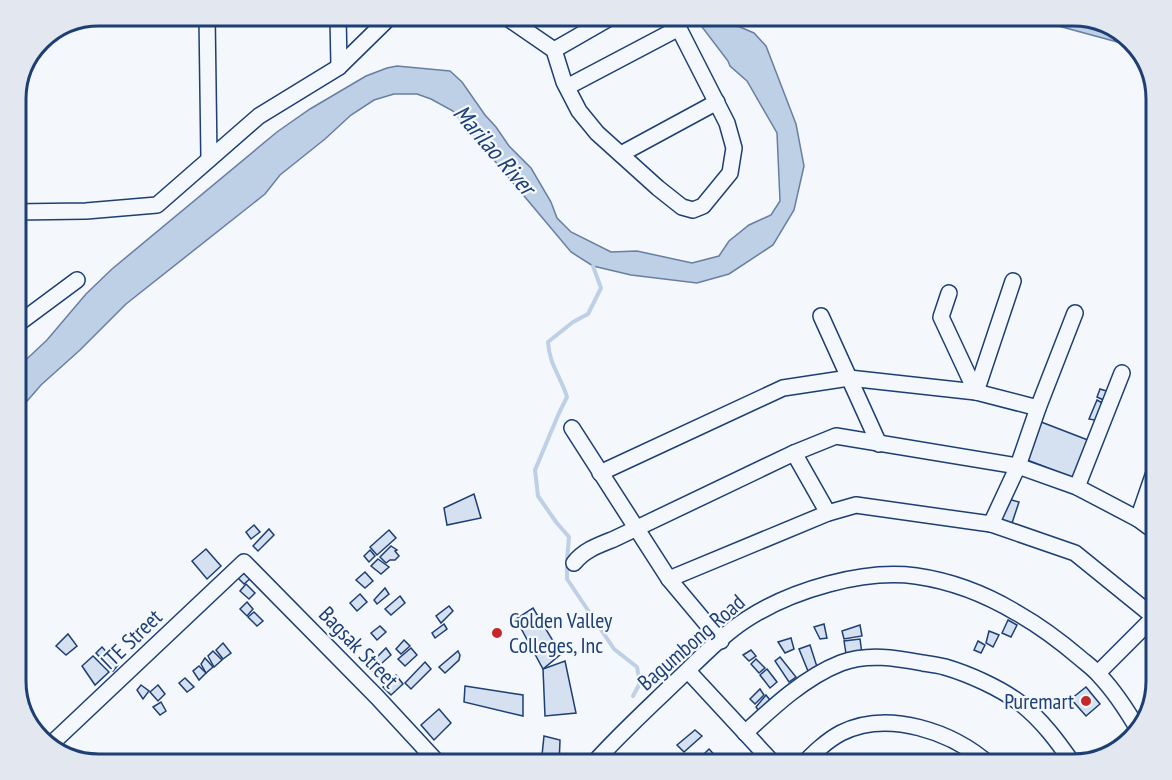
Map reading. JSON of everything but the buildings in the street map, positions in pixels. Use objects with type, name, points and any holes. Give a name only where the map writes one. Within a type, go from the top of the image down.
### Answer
[{"type":"street","points":[[207,25],[209,158]]},
{"type":"street","points":[[338,25],[339,67]]},
{"type":"street","points":[[26,212],[86,211],[157,205],[259,116],[339,67],[382,25]]},
{"type":"street","points":[[518,25],[554,50],[567,87],[579,111],[597,133],[682,207],[693,210],[703,206],[730,173],[734,148],[727,123],[677,25]]},
{"type":"street","points":[[554,50],[595,25]]},
{"type":"street","points":[[567,87],[668,25]]},
{"type":"street","points":[[621,154],[717,102]]},
{"type":"street","points":[[26,318],[77,280]]},
{"type":"street","points":[[976,392],[1013,281]]},
{"type":"street","points":[[949,292],[941,317],[976,392]]},
{"type":"street","points":[[991,524],[1018,466],[1075,313]]},
{"type":"street","points":[[821,316],[879,444]]},
{"type":"street","points":[[1077,487],[1122,373]]},
{"type":"street","points":[[600,472],[783,388],[849,378],[976,392],[1038,408]]},
{"type":"street","points":[[572,428],[669,579],[721,641]]},
{"type":"street","points":[[574,563],[587,551],[794,453],[836,436],[1018,466],[1077,487],[1146,525]]},
{"type":"street","points":[[794,453],[828,513]]},
{"type":"street","points":[[1138,519],[1146,496]]},
{"type":"street","points":[[669,579],[828,513],[856,505],[991,524],[1075,554],[1146,608]]},
{"type":"street","name":"ITE Street","points":[[56,740],[244,562]]},
{"type":"street","name":"Bagsak Street","points":[[244,562],[430,754]]},
{"type":"street","name":"Bagumbong Road","points":[[603,754],[688,671],[746,620],[760,611],[809,590],[846,580],[891,575],[916,576],[934,580],[969,591],[1009,608],[1049,633],[1098,674],[1124,706],[1134,722]]},
{"type":"street","points":[[1098,674],[1146,626]]},
{"type":"street","points":[[744,733],[783,698],[804,683],[842,663],[874,657],[944,666],[996,689],[1018,702],[1040,720],[1066,754]]},
{"type":"street","points":[[688,671],[764,754]]},
{"type":"street","points":[[814,754],[840,733],[859,726],[878,724],[925,729],[948,737],[976,754]]},
{"type":"water","name":"Marilao River","points":[[701,25],[735,25],[754,33],[766,46],[796,124],[804,166],[794,210],[773,245],[729,274],[697,283],[631,275],[593,266],[571,252],[453,111],[417,94],[394,94],[374,100],[351,115],[280,175],[265,194],[126,304],[41,385],[26,402],[26,360],[112,269],[277,132],[310,109],[366,76],[387,68],[397,66],[450,71],[462,82],[509,146],[531,168],[551,202],[557,218],[571,232],[611,252],[637,251],[692,263],[719,256],[729,241],[749,225],[771,215],[780,201],[777,133],[747,81],[730,66]]},
{"type":"water","points":[[1055,25],[1074,25],[1097,29],[1120,43]]},
{"type":"waterway","points":[[593,266],[601,288],[588,314],[573,322],[548,342],[553,364],[567,397],[535,470],[538,496],[569,537],[567,579],[614,649],[637,667],[640,683],[633,696]]},
{"type":"place","name":"Golden Valley Colleges, Inc","points":[[497,633]]},
{"type":"place","name":"Puremart","points":[[1086,701]]}]
